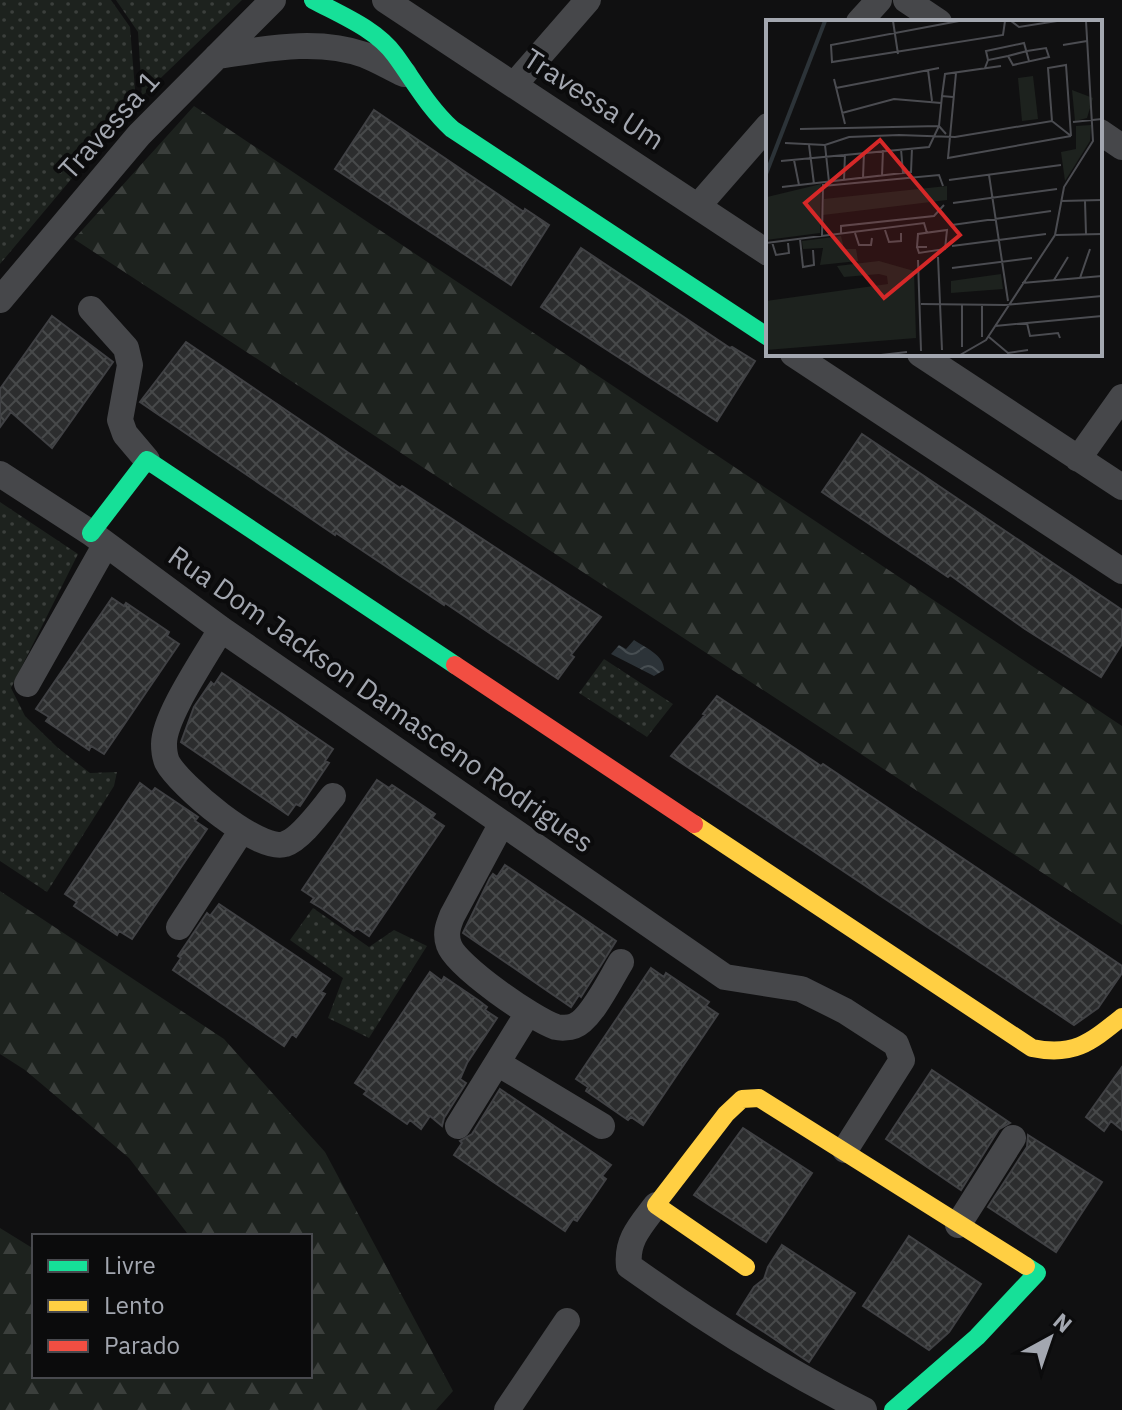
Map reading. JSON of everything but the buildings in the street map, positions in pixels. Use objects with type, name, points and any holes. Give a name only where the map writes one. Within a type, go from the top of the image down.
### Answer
[{"type":"street","name":"Travessa 1","points":[[0,300],[139,135],[273,0]]},
{"type":"street","points":[[313,0],[376,35],[395,54],[437,115],[452,129],[766,336]]},
{"type":"street","name":"Travessa Um","points":[[385,0],[766,252]]},
{"type":"street","points":[[514,85],[588,0]]},
{"type":"street","points":[[861,20],[879,0]]},
{"type":"street","points":[[906,0],[936,20]]},
{"type":"street","points":[[217,56],[284,46],[318,46],[364,54],[407,75]]},
{"type":"street","points":[[698,206],[766,128]]},
{"type":"street","points":[[1102,133],[1122,147]]},
{"type":"street","points":[[91,309],[126,348],[130,365],[120,420],[125,434],[147,460],[1032,1048],[1052,1053],[1075,1050],[1122,1017]]},
{"type":"street","points":[[796,356],[1122,571]]},
{"type":"street","points":[[923,356],[1122,487]]},
{"type":"street","points":[[1078,459],[1122,397]]},
{"type":"street","points":[[27,684],[98,538],[147,460]]},
{"type":"street","name":"Rua Dom Jackson Damasceno Rodrigues","points":[[0,474],[98,538],[221,629],[725,977],[801,989],[845,1011],[896,1044],[902,1060],[845,1150]]},
{"type":"street","points":[[221,629],[168,722],[164,741],[166,760],[184,784],[242,830],[271,844],[285,844],[299,834],[333,796]]},
{"type":"street","points":[[502,823],[446,930],[449,948],[475,975],[528,1013],[558,1028],[575,1026],[586,1018],[621,962]]},
{"type":"street","points":[[179,927],[242,830]]},
{"type":"street","points":[[458,1126],[528,1013]]},
{"type":"street","points":[[499,1064],[602,1126]]},
{"type":"street","points":[[864,1410],[832,1394],[677,1300],[629,1266],[627,1249],[633,1235],[726,1114],[742,1099],[759,1098],[1037,1273],[977,1337],[893,1410]]},
{"type":"street","points":[[958,1225],[1013,1138]]},
{"type":"street","points":[[656,1205],[746,1267]]},
{"type":"street","points":[[507,1410],[567,1321]]},
{"type":"green space","points":[[0,0],[111,0],[130,27],[136,102],[0,264]]},
{"type":"green space","points":[[116,0],[242,0],[142,96],[138,32]]},
{"type":"green space","points":[[194,106],[1122,726],[1122,925],[74,239]]},
{"type":"green space","points":[[0,502],[78,554],[11,688],[25,716],[58,748],[90,773],[117,772],[114,786],[47,892],[0,861]]},
{"type":"green space","points":[[604,659],[673,704],[647,737],[579,693]]},
{"type":"green space","points":[[0,891],[224,1039],[325,1152],[453,1391],[436,1410],[0,1410],[0,1228],[32,1248],[32,1378],[312,1378],[312,1234],[187,1234],[129,1158],[25,1070],[0,1054]]},
{"type":"green space","points":[[313,908],[369,947],[394,930],[427,946],[369,1038],[328,1018],[343,978],[290,940]]},
{"type":"water","points":[[634,640],[658,656],[664,670],[654,676],[611,654],[619,645],[626,649]]},
{"type":"traffic: fast","points":[[313,0],[357,23],[387,46],[428,103],[452,129],[766,336]]},
{"type":"traffic: fast","points":[[91,533],[147,460],[455,665]]},
{"type":"traffic: fast","points":[[893,1410],[977,1337],[1037,1273],[1026,1266]]},
{"type":"traffic: slow","points":[[694,824],[1032,1048],[1071,1049],[1101,1034],[1122,1017]]},
{"type":"traffic: slow","points":[[746,1267],[656,1205],[726,1114],[742,1099],[759,1098],[1026,1266]]},
{"type":"traffic: jam","points":[[455,665],[694,824]]}]
